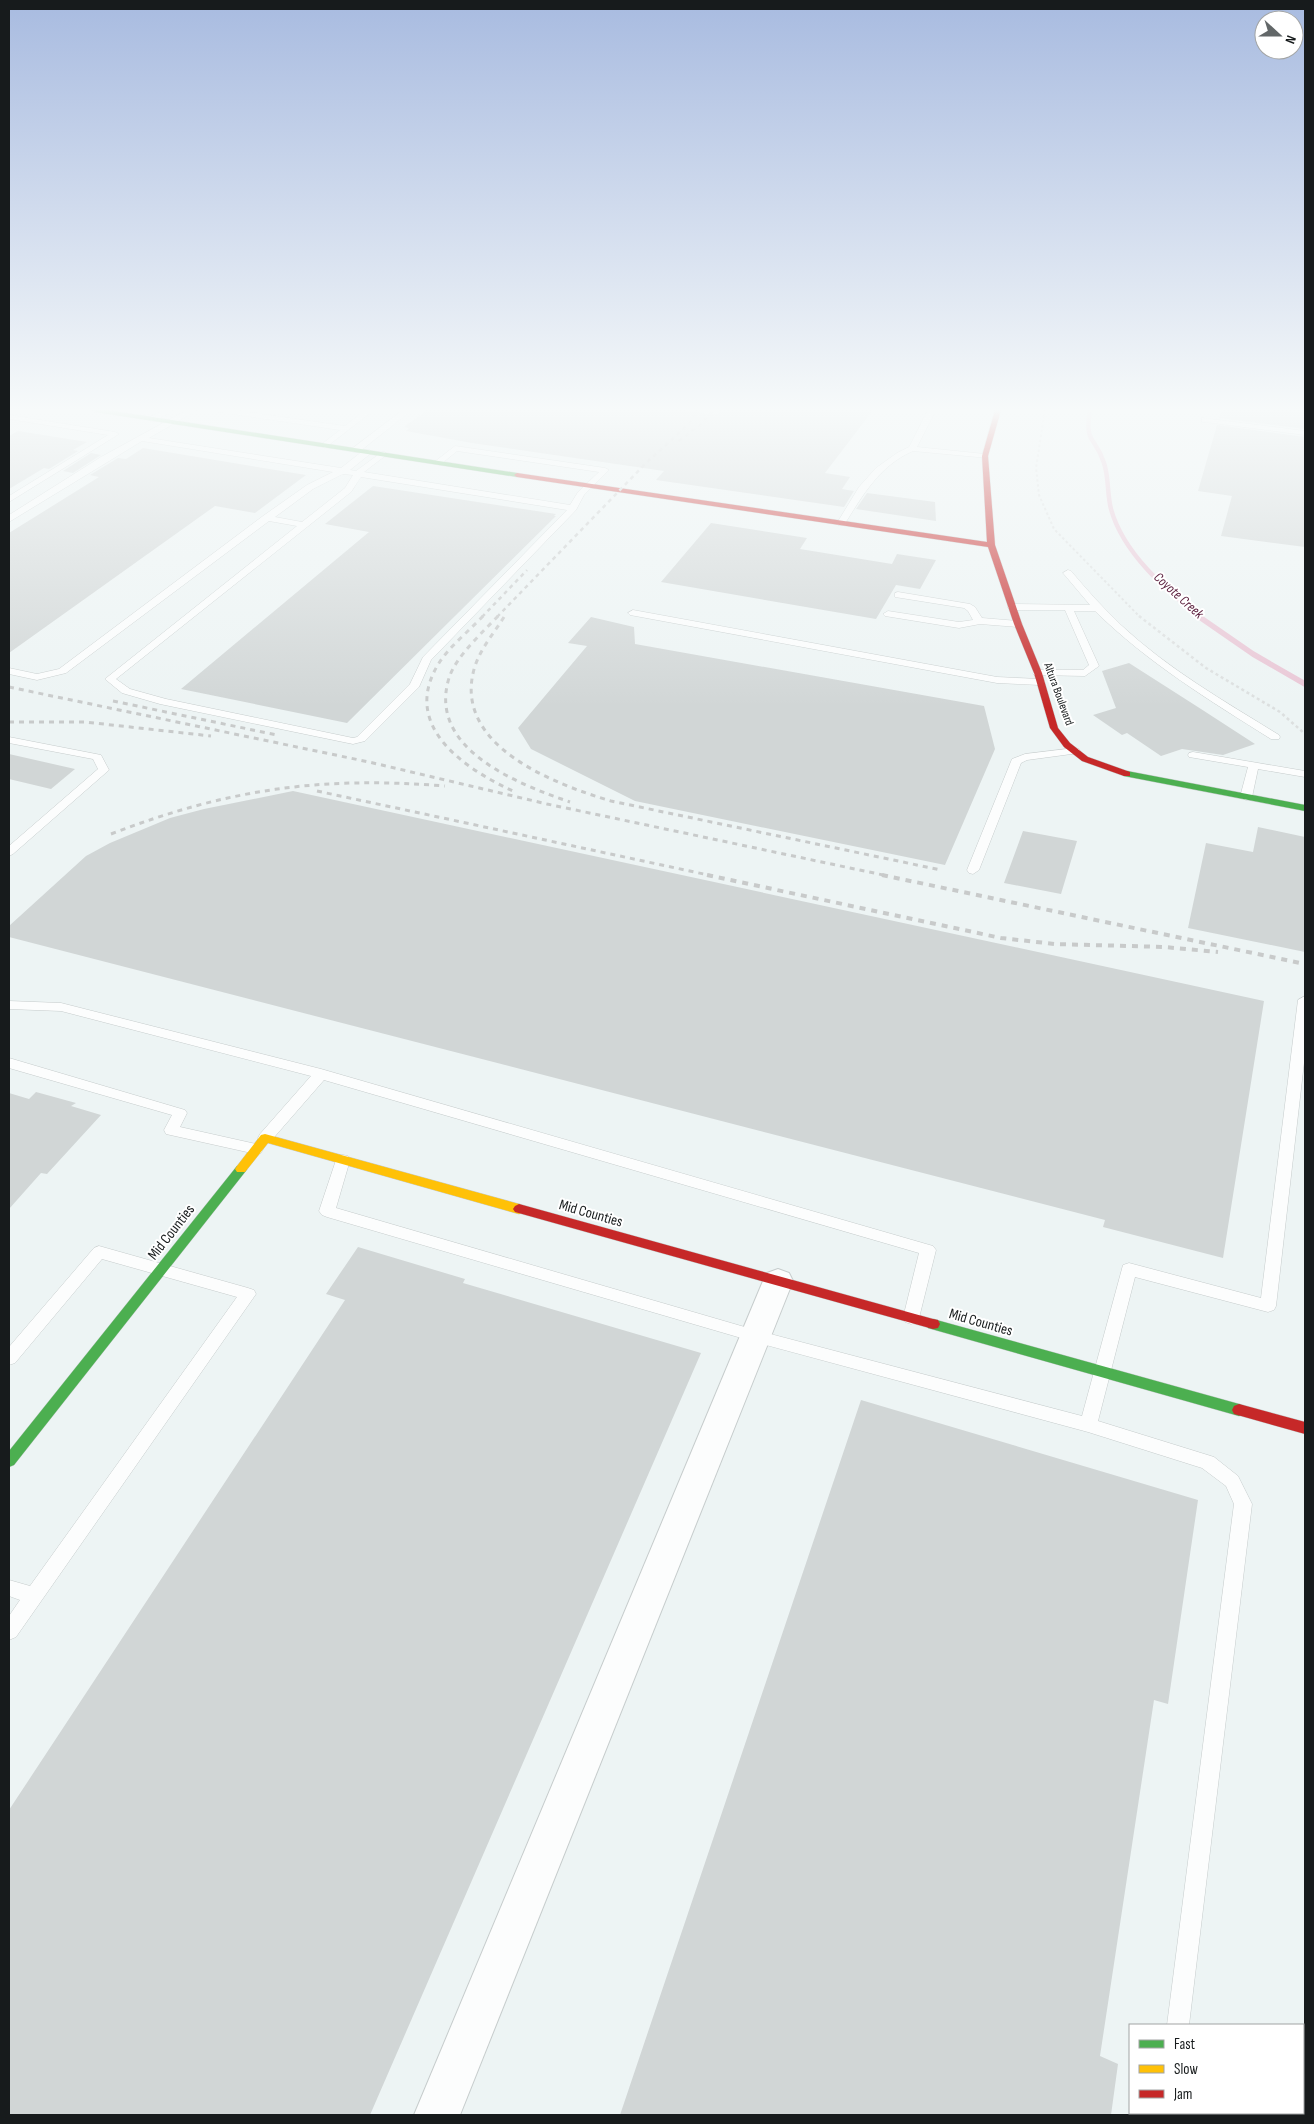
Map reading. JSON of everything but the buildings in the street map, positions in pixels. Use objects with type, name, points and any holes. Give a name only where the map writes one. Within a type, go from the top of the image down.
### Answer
[{"type":"street","points":[[746,509],[991,545]]},
{"type":"street","name":"Altura Boulevard","points":[[989,509],[991,545],[1018,624],[1039,677],[1054,728],[1075,751],[1098,765],[1129,775],[1305,808]]},
{"type":"street","name":"Mid Counties","points":[[9,1461],[260,1144],[342,1160],[1305,1428]]},
{"type":"street","points":[[437,2115],[778,1281]]},
{"type":"lane","points":[[9,518],[23,509]]},
{"type":"lane","points":[[9,671],[37,677],[62,671],[279,509]]},
{"type":"lane","points":[[325,509],[110,679],[126,691],[164,702],[353,741],[361,739],[415,685],[427,659],[572,509]]},
{"type":"lane","points":[[841,523],[850,509]]},
{"type":"lane","points":[[266,518],[305,525]]},
{"type":"lane","points":[[1068,573],[1114,624],[1157,660],[1274,737]]},
{"type":"lane","points":[[898,595],[967,606],[972,609],[979,621]]},
{"type":"lane","points":[[1012,607],[1098,608]]},
{"type":"lane","points":[[633,613],[997,680],[1085,673],[1094,666],[1068,607]]},
{"type":"lane","points":[[888,614],[959,625],[979,621],[1018,624]]},
{"type":"lane","points":[[9,740],[97,757],[104,770],[9,852]]},
{"type":"lane","points":[[973,870],[1016,761],[1025,757],[1075,751]]},
{"type":"lane","points":[[1193,755],[1305,774]]},
{"type":"lane","points":[[1246,797],[1254,765]]},
{"type":"lane","points":[[1088,1425],[1128,1269],[1268,1306],[1305,1000]]},
{"type":"lane","points":[[9,1005],[61,1007],[321,1074],[928,1250],[911,1318]]},
{"type":"lane","points":[[9,1063],[180,1113],[170,1130],[260,1144],[321,1074]]},
{"type":"lane","points":[[342,1160],[327,1211],[755,1336],[1088,1425],[1208,1462],[1232,1481],[1243,1504],[1178,2024]]},
{"type":"lane","points":[[9,1358],[99,1252],[248,1294],[9,1631]]},
{"type":"lane","points":[[9,1588],[34,1596]]},
{"type":"path","points":[[1045,509],[1054,529],[1138,615],[1206,668],[1280,712],[1305,734]]},
{"type":"waterway","name":"Coyote Creek","points":[[1111,509],[1117,525],[1135,555],[1160,582],[1200,617]]},
{"type":"waterway","name":"Coyote Creek","points":[[1198,616],[1253,654],[1305,684]]},
{"type":"railway","points":[[497,617],[601,509]]},
{"type":"railway","points":[[482,617],[527,570]]},
{"type":"railway","points":[[498,616],[470,645],[452,670],[449,678],[446,703],[451,725],[464,744],[482,760],[503,774],[570,802]]},
{"type":"railway","points":[[482,617],[439,663],[429,685],[427,706],[432,725],[443,742],[457,757],[475,770],[513,791]]},
{"type":"railway","points":[[504,617],[478,659],[475,666],[471,694],[478,718],[492,739],[512,757],[536,772],[562,784],[611,801],[941,870]]},
{"type":"railway","points":[[9,687],[369,762],[547,804],[888,876]]},
{"type":"railway","points":[[113,701],[277,735]]},
{"type":"railway","points":[[9,722],[85,722],[211,736]]},
{"type":"railway","points":[[111,834],[195,806],[275,789],[357,783],[445,786]]},
{"type":"railway","points":[[317,791],[713,876]]},
{"type":"railway","points":[[707,875],[1001,938],[1055,944],[1164,947],[1218,952]]},
{"type":"railway","points":[[882,875],[1305,964]]},
{"type":"traffic: fast","points":[[1127,774],[1305,808]]},
{"type":"traffic: fast","points":[[9,1461],[241,1169]]},
{"type":"traffic: fast","points":[[933,1324],[1239,1410]]},
{"type":"traffic: slow","points":[[241,1169],[265,1138],[519,1209]]},
{"type":"traffic: jam","points":[[748,509],[991,545]]},
{"type":"traffic: jam","points":[[989,509],[991,545],[1018,624],[1038,673],[1054,728],[1067,745],[1085,759],[1127,774]]},
{"type":"traffic: jam","points":[[519,1209],[933,1324]]},
{"type":"traffic: jam","points":[[1239,1410],[1305,1428]]}]
